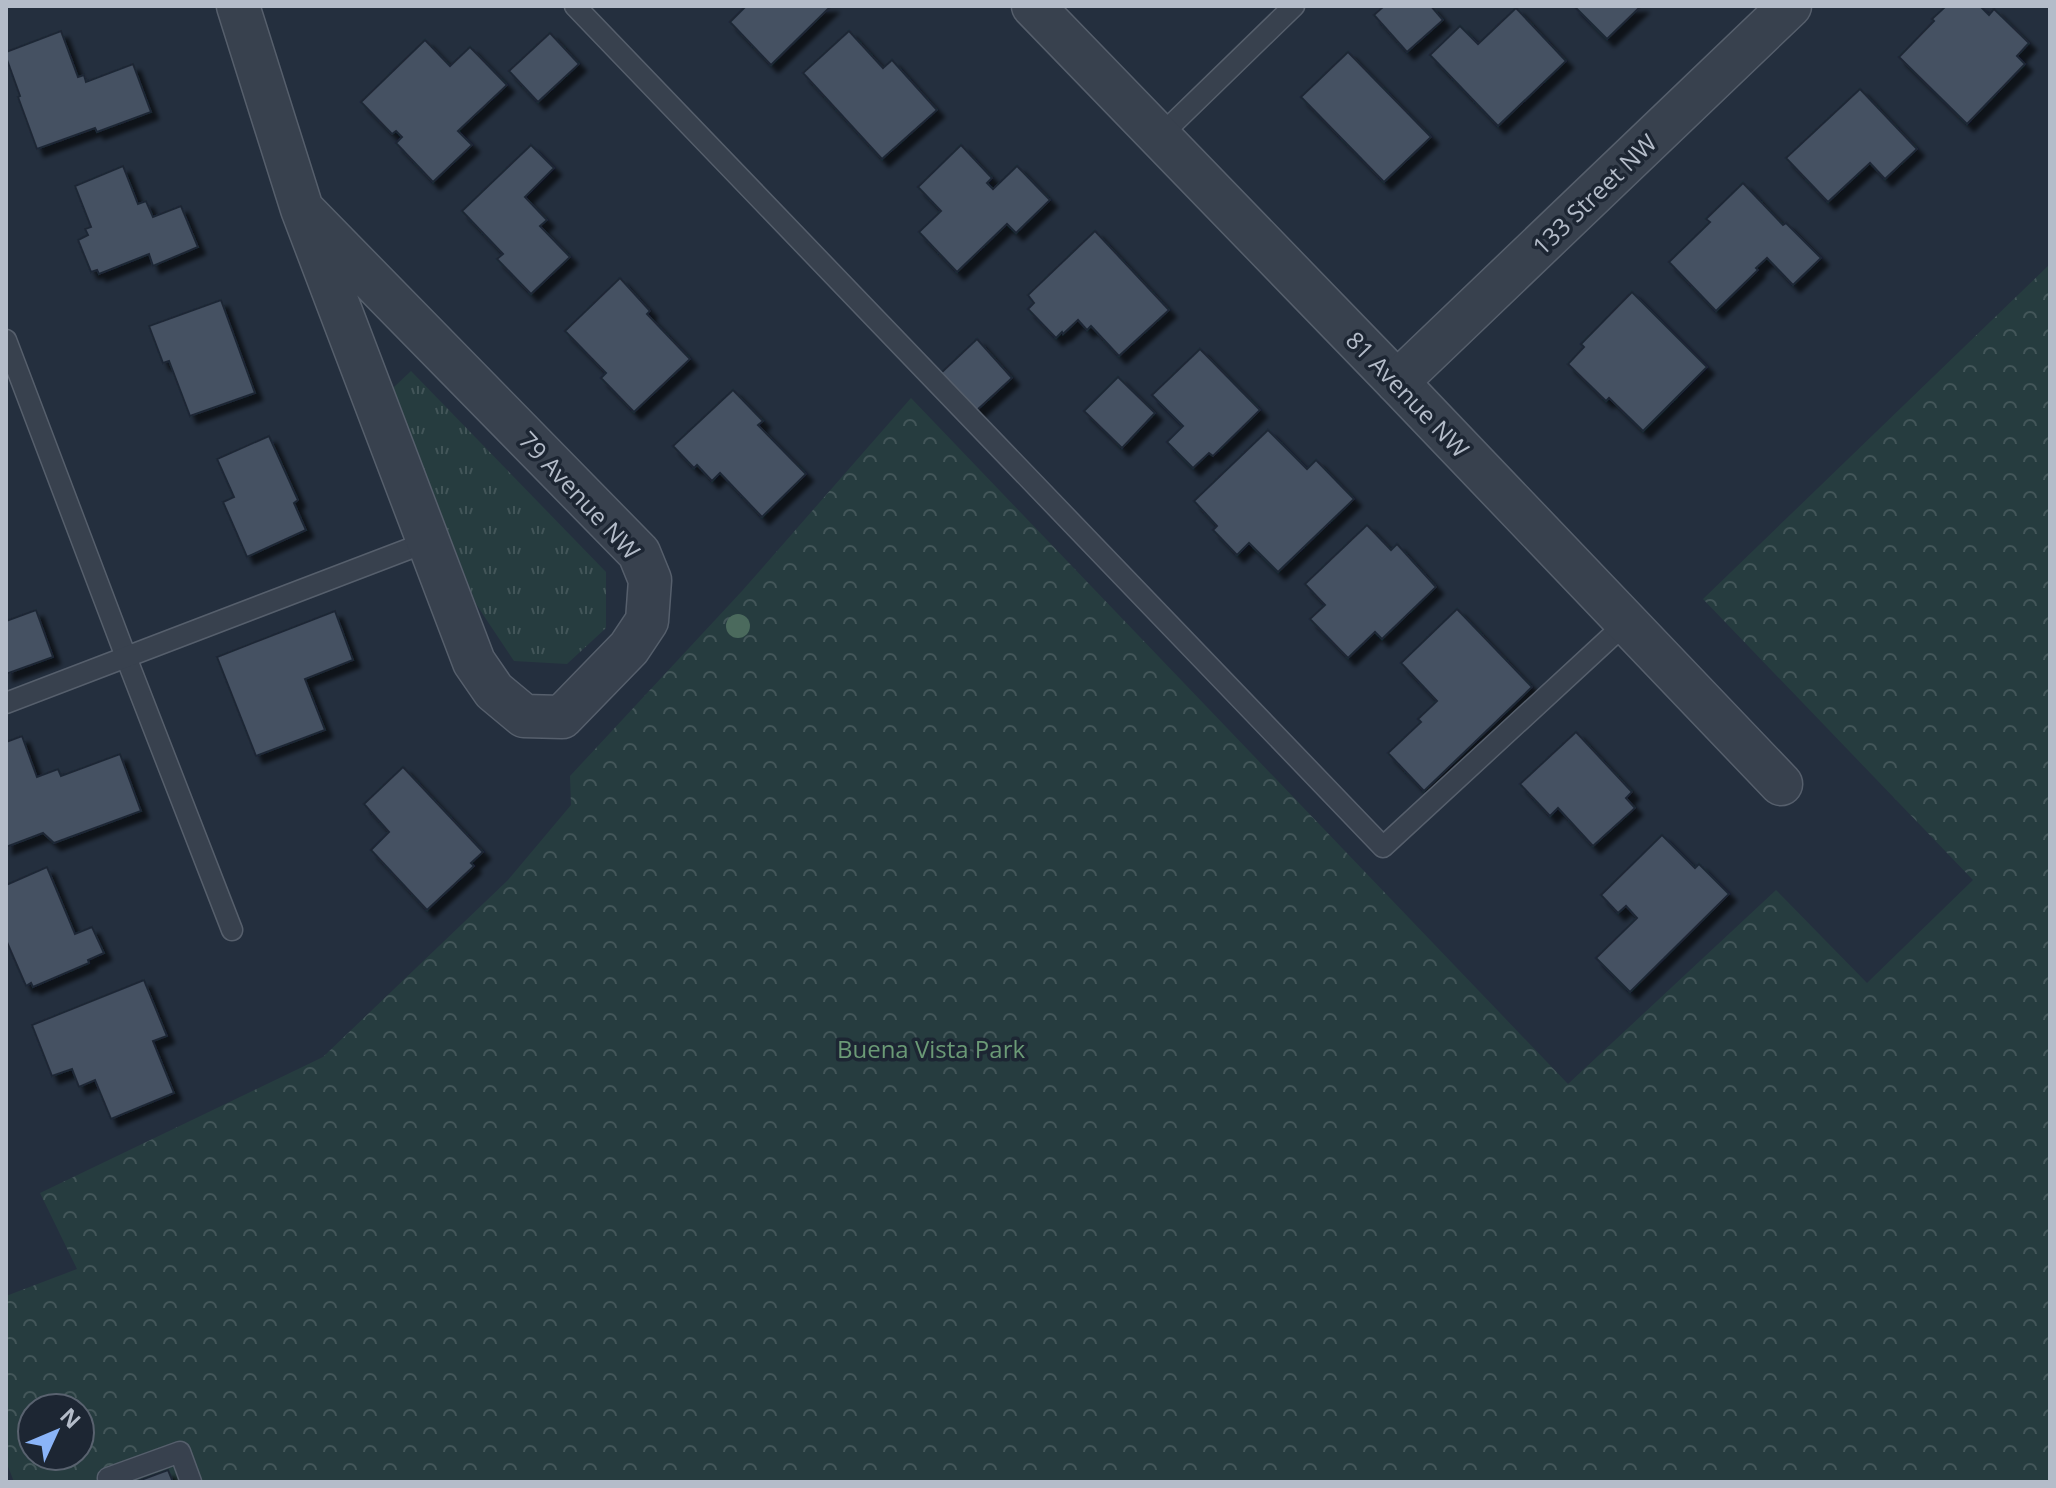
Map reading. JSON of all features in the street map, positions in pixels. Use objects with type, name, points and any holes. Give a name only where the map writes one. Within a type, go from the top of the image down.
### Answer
[{"type":"street","name":"79 Avenue NW","points":[[238,6],[302,209],[474,662],[494,691],[524,716],[562,717],[629,648],[647,621],[650,580],[639,553],[302,209]]},
{"type":"street","name":"81 Avenue NW","points":[[1033,6],[1781,784]]},
{"type":"street","name":"133 Street NW","points":[[1397,382],[1790,6]]},
{"type":"lane","points":[[575,6],[1383,847],[1626,623]]},
{"type":"lane","points":[[1159,137],[1294,6]]},
{"type":"lane","points":[[6,340],[232,930]]},
{"type":"lane","points":[[6,703],[427,542]]},
{"type":"lane","points":[[109,1482],[108,1478],[180,1452],[191,1482]]},
{"type":"green space","name":"Buena Vista Park","points":[[2050,264],[2050,1482],[14,1482],[6,1461],[6,1296],[77,1269],[40,1193],[323,1057],[508,880],[571,805],[570,776],[742,591],[911,398],[1568,1084],[1776,890],[1867,983],[1973,880],[1703,599]]},
{"type":"green space","points":[[411,371],[606,572],[606,628],[567,664],[514,661],[476,604],[393,388]]},
{"type":"building","points":[[746,6],[831,6],[771,65],[730,22]]},
{"type":"building","points":[[1384,6],[1431,6],[1443,20],[1407,52],[1374,15]]},
{"type":"building","points":[[1574,6],[1641,6],[1607,39]]},
{"type":"building","points":[[1946,6],[1980,6],[1989,15],[1994,9],[2029,43],[2017,56],[2025,64],[1967,124],[1899,57]]},
{"type":"building","points":[[1516,8],[1566,61],[1498,126],[1430,55],[1460,26],[1478,44]]},
{"type":"building","points":[[61,31],[78,77],[84,75],[86,82],[133,64],[151,112],[37,149],[6,52]]},
{"type":"building","points":[[849,31],[883,68],[892,60],[937,110],[882,159],[803,73]]},
{"type":"building","points":[[550,33],[579,64],[538,102],[509,71]]},
{"type":"building","points":[[425,40],[450,66],[470,47],[507,85],[458,131],[472,145],[433,182],[396,143],[402,137],[396,131],[392,134],[361,102]]},
{"type":"building","points":[[1348,52],[1431,137],[1384,182],[1301,97]]},
{"type":"building","points":[[1860,89],[1917,149],[1885,179],[1870,163],[1828,202],[1786,158]]},
{"type":"building","points":[[531,145],[554,168],[525,197],[547,220],[540,226],[570,257],[531,294],[497,259],[503,254],[462,211]]},
{"type":"building","points":[[961,145],[992,178],[987,183],[993,189],[1017,166],[1050,200],[1016,233],[1007,224],[957,272],[919,232],[941,211],[918,187]]},
{"type":"building","points":[[123,166],[138,204],[146,201],[153,217],[181,206],[198,247],[153,266],[149,254],[99,274],[97,270],[91,272],[78,240],[88,235],[85,229],[91,227],[75,186]]},
{"type":"building","points":[[1743,183],[1783,225],[1786,223],[1821,258],[1793,285],[1767,258],[1716,311],[1669,262],[1710,222],[1706,219]]},
{"type":"building","points":[[1095,231],[1169,310],[1119,356],[1091,326],[1087,330],[1078,320],[1056,338],[1028,309],[1034,303],[1028,295]]},
{"type":"building","points":[[620,278],[650,311],[647,314],[690,359],[634,412],[601,378],[606,373],[565,331]]},
{"type":"building","points":[[1632,292],[1707,367],[1643,431],[1568,364],[1584,347],[1581,344]]},
{"type":"building","points":[[221,300],[255,393],[190,416],[169,361],[163,363],[149,326]]},
{"type":"building","points":[[977,339],[1012,378],[976,411],[941,373]]},
{"type":"building","points":[[1200,349],[1260,410],[1213,456],[1209,453],[1193,468],[1167,442],[1183,426],[1152,395]]},
{"type":"building","points":[[1118,377],[1155,413],[1122,448],[1084,411]]},
{"type":"building","points":[[733,390],[763,421],[758,425],[806,474],[762,517],[720,473],[712,481],[673,446]]},
{"type":"building","points":[[1268,430],[1307,469],[1316,460],[1354,499],[1278,572],[1249,543],[1237,555],[1213,530],[1217,526],[1194,501]]},
{"type":"building","points":[[269,436],[298,500],[294,503],[306,530],[247,557],[223,502],[234,497],[217,459]]},
{"type":"building","points":[[1367,525],[1391,550],[1397,544],[1436,587],[1382,639],[1375,632],[1348,658],[1310,619],[1325,605],[1305,584]]},
{"type":"building","points":[[1457,609],[1532,687],[1424,791],[1388,753],[1421,722],[1418,719],[1437,701],[1401,663]]},
{"type":"building","points":[[36,610],[53,657],[6,674],[6,621]]},
{"type":"building","points":[[335,611],[353,660],[305,679],[325,730],[256,756],[217,657]]},
{"type":"building","points":[[1576,732],[1632,792],[1626,798],[1635,808],[1593,846],[1558,808],[1550,816],[1520,784]]},
{"type":"building","points":[[22,736],[37,777],[58,769],[61,776],[120,754],[141,811],[54,843],[43,833],[6,847],[6,742]]},
{"type":"building","points":[[403,767],[483,852],[471,863],[474,866],[427,910],[371,850],[389,832],[364,804]]},
{"type":"building","points":[[1662,835],[1695,868],[1699,864],[1729,894],[1630,992],[1596,958],[1637,918],[1626,906],[1618,913],[1601,895]]},
{"type":"building","points":[[47,867],[75,934],[92,927],[104,953],[88,960],[89,963],[33,987],[31,983],[26,986],[6,940],[6,885]]},
{"type":"building","points":[[144,980],[167,1036],[153,1041],[174,1093],[111,1119],[95,1080],[79,1087],[72,1069],[52,1076],[32,1025]]},
{"type":"building","points":[[168,1470],[173,1482],[138,1482],[138,1481]]}]
